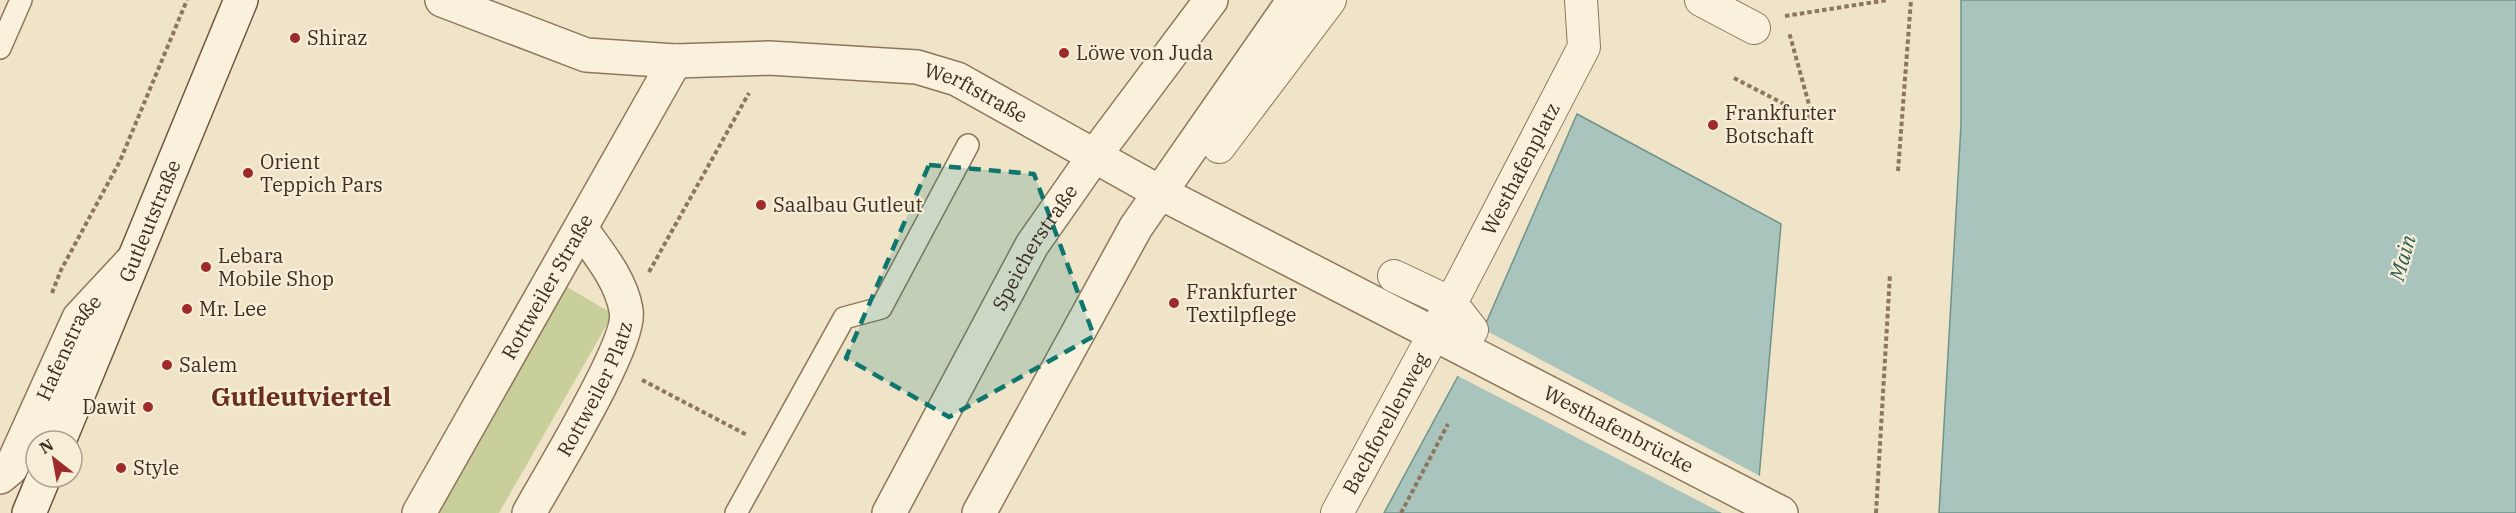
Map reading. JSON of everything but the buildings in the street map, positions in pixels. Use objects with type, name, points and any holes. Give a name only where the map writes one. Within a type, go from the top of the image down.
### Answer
[{"type":"street","name":"Gutleutstraße","points":[[64,429],[241,0]]},
{"type":"street","name":"Werftstraße","points":[[442,0],[586,55],[675,61],[769,57],[917,67],[957,79],[1159,192],[1433,333],[1467,339]]},
{"type":"street","name":"Speicherstraße","points":[[888,513],[1001,298],[1032,245],[1095,155],[1211,0]]},
{"type":"street","points":[[979,513],[1109,271],[1159,192],[1294,0]]},
{"type":"street","points":[[1219,147],[1330,0]]},
{"type":"street","name":"Westhafenplatz","points":[[1433,333],[1451,303],[1584,47],[1581,0]]},
{"type":"street","points":[[1701,0],[1766,23]]},
{"type":"street","name":"Rottweiler Straße","points":[[419,513],[582,230],[675,61]]},
{"type":"street","name":"Rottweiler Platz","points":[[529,513],[611,363],[621,337],[627,311],[611,271],[582,230]]},
{"type":"street","name":"Hafenstraße","points":[[0,477],[11,468],[79,318],[135,257]]},
{"type":"street","points":[[1394,276],[1451,303],[1467,339]]},
{"type":"street","name":"Bachforellenweg","points":[[1336,513],[1433,333]]},
{"type":"street","name":"Westhafenbrücke","points":[[1467,339],[1779,512]]},
{"type":"street","points":[[29,513],[39,489]]},
{"type":"lane","points":[[0,48],[21,0]]},
{"type":"lane","points":[[736,513],[844,318],[881,308],[968,145]]},
{"type":"path","points":[[48,302],[61,270],[120,161],[187,0]]},
{"type":"path","points":[[1766,23],[1784,16],[1888,0]]},
{"type":"path","points":[[1898,171],[1911,0]]},
{"type":"path","points":[[1734,78],[1813,118],[1784,16]]},
{"type":"path","points":[[648,273],[750,91]]},
{"type":"path","points":[[1876,513],[1890,274]]},
{"type":"path","points":[[634,375],[773,448]]},
{"type":"path","points":[[1401,513],[1448,424]]},
{"type":"highlighted area","points":[[929,165],[1034,174],[1094,336],[949,417],[846,358]]},
{"type":"green space","points":[[567,287],[613,314],[499,513],[438,513]]},
{"type":"water","name":"Main","points":[[1961,0],[2516,0],[2516,513],[1939,513],[1961,125]]},
{"type":"water","points":[[1577,114],[1781,224],[1756,513],[1384,513],[1483,330]]},
{"type":"pier","points":[[1481,328],[1762,477],[1759,513],[1722,513],[1456,375]]},
{"type":"place","name":"Shiraz","points":[[295,38]]},
{"type":"place","name":"Löwe von Juda","points":[[1064,53]]},
{"type":"place","name":"Frankfurter Botschaft","points":[[1713,125]]},
{"type":"place","name":"Orient Teppich Pars","points":[[248,173]]},
{"type":"place","name":"Saalbau Gutleut","points":[[761,205]]},
{"type":"place","name":"Lebara Mobile Shop","points":[[206,267]]},
{"type":"place","name":"Frankfurter Textilpflege","points":[[1174,303]]},
{"type":"place","name":"Mr. Lee","points":[[187,309]]},
{"type":"place","name":"Salem","points":[[167,365]]},
{"type":"place","name":"Dawit","points":[[148,407]]},
{"type":"place","name":"Style","points":[[121,468]]},
{"type":"district","name":"Gutleutviertel","points":[[301,397]]}]
